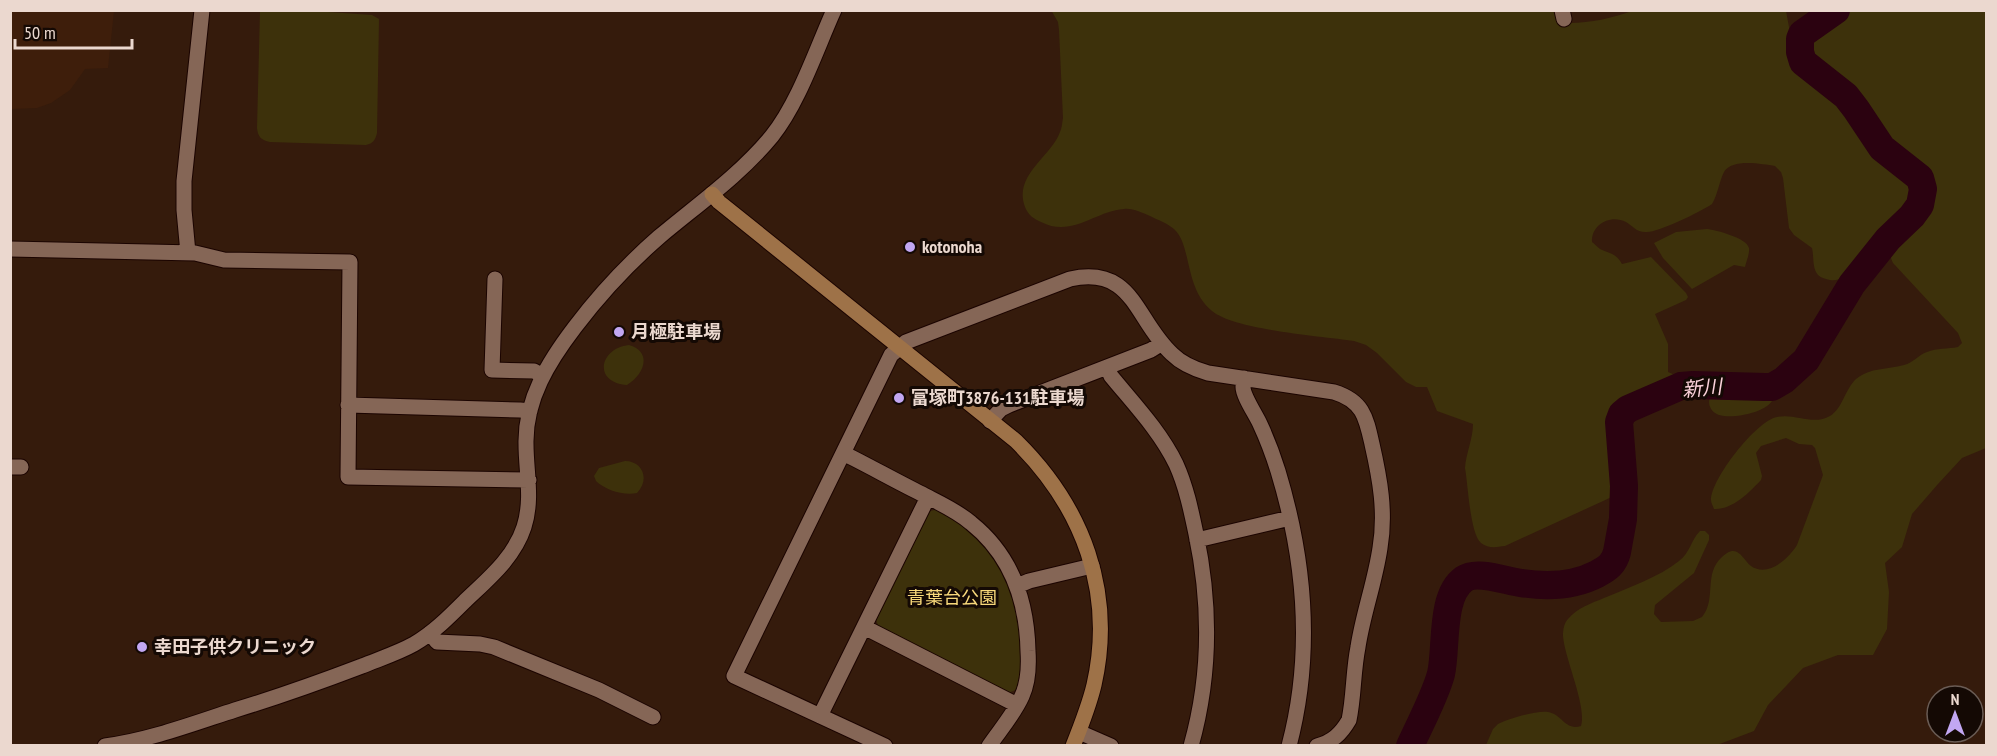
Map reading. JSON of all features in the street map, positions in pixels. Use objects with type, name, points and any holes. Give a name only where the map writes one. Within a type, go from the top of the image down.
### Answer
[{"type":"street","points":[[188,253],[183,196],[202,10]]},
{"type":"street","points":[[105,746],[149,737],[294,692],[396,652],[430,633],[500,567],[519,541],[525,526],[529,480],[526,441],[530,411],[543,376],[570,334],[616,279],[652,243],[712,194],[764,145],[782,123],[797,95],[834,10]]},
{"type":"street","points":[[712,194],[1028,452],[1058,489],[1081,531],[1092,566],[1100,608],[1099,655],[1092,694],[1076,739],[1111,746]]},
{"type":"street","points":[[10,249],[188,253],[224,260],[350,262],[348,477],[529,480]]},
{"type":"street","points":[[885,746],[734,676],[891,356],[906,342],[1070,279],[1097,276],[1110,280],[1122,288],[1132,298],[1172,355],[1195,369],[1334,392],[1351,399],[1363,413],[1379,475],[1383,511],[1381,548],[1357,649],[1349,720],[1344,730],[1335,738],[1326,744],[1317,746]]},
{"type":"street","points":[[495,279],[492,370],[534,371],[543,376]]},
{"type":"street","points":[[990,421],[1001,409],[1009,405],[1151,350],[1162,343]]},
{"type":"street","points":[[1107,367],[1111,376],[1165,444],[1176,464],[1184,484],[1197,540],[1206,596],[1207,651],[1201,705],[1191,746]]},
{"type":"street","points":[[1244,378],[1243,389],[1270,448],[1290,518],[1301,575],[1304,628],[1301,682],[1292,745]]},
{"type":"street","points":[[348,405],[530,411]]},
{"type":"street","points":[[843,453],[970,521],[987,536],[1001,554],[1017,586],[1026,616],[1029,660],[1026,681],[1017,705],[989,746]]},
{"type":"street","points":[[820,716],[928,497]]},
{"type":"street","points":[[1197,540],[1290,518]]},
{"type":"street","points":[[1017,586],[1092,566]]},
{"type":"street","points":[[864,627],[1017,705]]},
{"type":"street","points":[[430,633],[437,642],[494,647],[599,690],[653,717]]},
{"type":"shaded area","points":[[10,11],[114,11],[108,68],[85,69],[70,90],[51,103],[37,108],[11,109]]},
{"type":"green space","points":[[1051,10],[1557,10],[1570,23],[1601,20],[1632,11],[1786,11],[1798,65],[1836,94],[1847,106],[1878,152],[1915,182],[1916,196],[1908,212],[1888,231],[1863,263],[1847,276],[1830,280],[1818,275],[1812,248],[1794,235],[1789,228],[1783,178],[1775,166],[1740,163],[1728,168],[1722,176],[1712,204],[1661,229],[1640,231],[1626,222],[1614,219],[1598,226],[1592,242],[1599,248],[1615,256],[1622,264],[1651,257],[1686,293],[1688,297],[1686,300],[1655,314],[1668,344],[1668,372],[1676,378],[1671,384],[1621,406],[1615,415],[1613,437],[1617,486],[1614,496],[1505,546],[1490,547],[1481,543],[1477,538],[1470,508],[1465,468],[1473,424],[1437,411],[1427,387],[1416,387],[1406,382],[1366,345],[1354,341],[1258,328],[1223,318],[1203,302],[1197,291],[1180,236],[1165,223],[1150,216],[1124,209],[1063,227],[1041,222],[1030,214],[1025,207],[1024,185],[1028,176],[1055,141],[1061,130],[1063,118],[1059,30],[1058,22]]},
{"type":"green space","points":[[1850,10],[1986,11],[1986,448],[1962,458],[1938,484],[1912,514],[1902,547],[1885,563],[1889,592],[1887,629],[1873,655],[1838,655],[1803,668],[1768,705],[1754,731],[1717,745],[1486,745],[1493,729],[1498,724],[1530,714],[1553,713],[1571,726],[1581,726],[1581,707],[1563,636],[1567,621],[1585,606],[1643,582],[1671,567],[1686,554],[1700,531],[1705,531],[1709,535],[1709,540],[1694,573],[1655,605],[1654,614],[1661,622],[1693,621],[1702,617],[1709,602],[1713,571],[1716,564],[1727,553],[1736,551],[1751,566],[1764,570],[1783,561],[1793,550],[1797,545],[1823,475],[1812,445],[1799,444],[1786,438],[1761,446],[1756,453],[1761,480],[1734,504],[1714,509],[1711,502],[1718,479],[1726,466],[1758,429],[1777,417],[1824,419],[1834,413],[1852,383],[1862,375],[1898,367],[1927,352],[1958,347],[1962,343],[1958,333],[1893,263],[1890,254],[1893,243],[1924,207],[1928,192],[1925,175],[1886,145],[1850,91],[1811,61],[1806,52],[1806,44],[1816,29]]},
{"type":"green space","points":[[260,11],[314,11],[372,15],[379,19],[377,133],[372,142],[366,145],[270,142],[260,138],[257,128]]},
{"type":"green space","points":[[1707,229],[1724,233],[1747,244],[1749,248],[1745,267],[1734,265],[1692,289],[1663,258],[1654,243],[1676,232]]},
{"type":"green space","points":[[629,345],[637,348],[641,353],[643,364],[641,370],[638,376],[627,385],[616,383],[608,378],[605,372],[606,358],[619,347]]},
{"type":"green space","points":[[1718,392],[1763,393],[1771,397],[1772,401],[1755,412],[1719,415],[1712,410],[1709,403],[1711,396]]},
{"type":"green space","points":[[625,461],[636,464],[643,472],[643,483],[637,493],[615,492],[596,481],[594,476],[599,468]]},
{"type":"green space","name":"青葉台公園","points":[[938,509],[963,524],[983,542],[998,562],[1010,584],[1021,634],[1018,689],[1008,693],[879,628],[875,617],[927,512]]},
{"type":"waterway","name":"新川","points":[[1410,746],[1441,674],[1448,610],[1456,587],[1464,579],[1476,576],[1531,584],[1560,584],[1588,578],[1607,568],[1616,556],[1623,519],[1624,486],[1619,422],[1622,414],[1628,409],[1681,386],[1772,387],[1784,380],[1806,360],[1852,284],[1888,239],[1920,205],[1923,189],[1920,178],[1882,148],[1846,96],[1803,62],[1800,52],[1802,34],[1836,10]]},
{"type":"place","name":"kotonoha","points":[[910,247]]},
{"type":"place","name":"月極駐車場","points":[[619,332]]},
{"type":"place","name":"富塚町3876-131駐車場","points":[[899,398]]},
{"type":"place","name":"幸田子供クリニック","points":[[142,647]]}]
